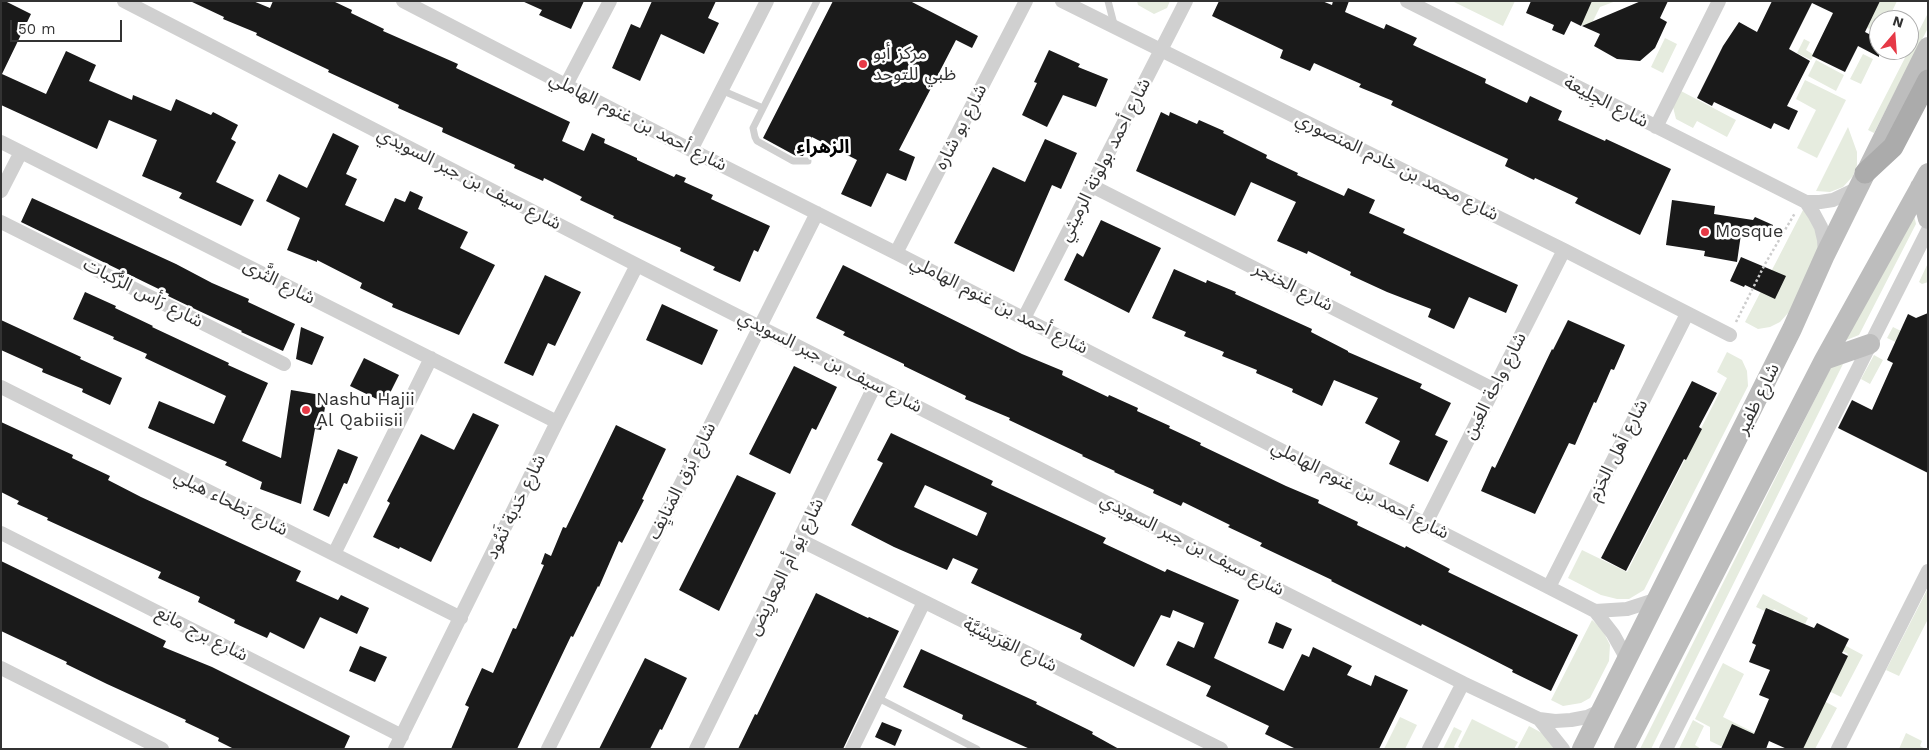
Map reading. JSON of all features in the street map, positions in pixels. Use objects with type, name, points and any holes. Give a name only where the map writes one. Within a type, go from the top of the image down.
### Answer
[{"type":"main road","name":"شارع ظفير","points":[[1582,749],[1792,329],[1825,254],[1928,47]]},
{"type":"main road","points":[[1862,180],[1892,147],[1928,80]]},
{"type":"main road","points":[[1924,180],[1928,219]]},
{"type":"main road","points":[[1624,749],[1824,360],[1924,180]]},
{"type":"main road","points":[[1824,360],[1870,344]]},
{"type":"street","name":"شارع سيف بن جبر السويدي","points":[[124,1],[637,265],[1463,683],[1539,719],[1555,721],[1572,720],[1602,710]]},
{"type":"street","name":"شارع أحمد بن غنوم الهاملي","points":[[403,1],[1595,611],[1613,634],[1627,659]]},
{"type":"street","points":[[566,85],[610,1]]},
{"type":"street","points":[[691,150],[767,1]]},
{"type":"street","name":"شارع بو شاره","points":[[896,253],[1026,1]]},
{"type":"street","name":"شارع محمد بن خادم المنصوري","points":[[1062,1],[1564,250],[1730,335]]},
{"type":"street","name":"شارع أحمد بولوتة الرميثي","points":[[1024,318],[1186,1]]},
{"type":"street","name":"شارع الجِلِيعة","points":[[1407,1],[1804,202]]},
{"type":"street","points":[[1656,127],[1719,1]]},
{"type":"street","name":"شارع الثَّرى","points":[[1,142],[557,422]]},
{"type":"street","points":[[1,192],[21,152]]},
{"type":"street","points":[[1804,202],[1833,200],[1862,180]]},
{"type":"street","name":"شارع الخنجر","points":[[1092,186],[1493,389]]},
{"type":"street","points":[[1804,202],[1814,214],[1821,227],[1825,254]]},
{"type":"street","name":"شارع بُرق المَنايِف","points":[[548,749],[817,214]]},
{"type":"street","name":"شارع رَأس الرُّكبات","points":[[1,222],[284,364]]},
{"type":"street","points":[[1666,749],[1928,230]]},
{"type":"street","name":"شارع واحة العَين","points":[[1426,523],[1564,250]]},
{"type":"street","name":"شارع حَدبة ثَمُود","points":[[395,749],[637,265]]},
{"type":"street","name":"شارع أهل الحَزم","points":[[1549,587],[1687,314]]},
{"type":"street","points":[[334,554],[431,358]]},
{"type":"street","name":"شارع يَو أم المِعارِيض","points":[[696,749],[875,385]]},
{"type":"street","name":"شارع بَطحاء هيلي","points":[[1,387],[461,618]]},
{"type":"street","name":"شارع برج مانع","points":[[1,533],[402,736]]},
{"type":"street","name":"شارع القِرَيشِيَّة","points":[[800,540],[1221,749]]},
{"type":"street","points":[[1838,749],[1928,571]]},
{"type":"street","points":[[1595,611],[1627,609],[1658,599]]},
{"type":"street","points":[[852,749],[924,602]]},
{"type":"street","points":[[1,668],[162,749]]},
{"type":"street","points":[[1429,749],[1463,683]]},
{"type":"street","name":"شارع سيف بن جبر السويدي","points":[[1539,719],[1563,749]]},
{"type":"lane","points":[[808,161],[793,161],[757,142],[754,128],[762,108],[817,1]]},
{"type":"lane","points":[[1108,1],[1115,28]]},
{"type":"lane","points":[[721,90],[762,108]]},
{"type":"lane","points":[[878,698],[976,749]]},
{"type":"path","points":[[1730,335],[1765,264],[1804,202]]},
{"type":"shaded area","points":[[1137,1],[1170,1],[1167,8],[1154,14],[1138,5]]},
{"type":"shaded area","points":[[1452,1],[1515,1],[1503,26]]},
{"type":"shaded area","points":[[1591,1],[1616,1],[1600,7],[1589,29],[1580,24]]},
{"type":"shaded area","points":[[1869,1],[1897,1],[1893,10],[1869,10],[1869,29],[1864,26]]},
{"type":"shaded area","points":[[1928,13],[1928,28],[1919,46],[1919,31]]},
{"type":"shaded area","points":[[1665,38],[1677,44],[1663,73],[1651,67]]},
{"type":"shaded area","points":[[1804,39],[1810,42],[1806,50],[1814,55],[1811,60],[1797,53]]},
{"type":"shaded area","points":[[1863,54],[1869,57],[1869,60],[1873,60],[1861,84],[1850,79]]},
{"type":"shaded area","points":[[1816,60],[1844,75],[1836,91],[1808,76]]},
{"type":"shaded area","points":[[1904,60],[1912,60],[1874,133],[1868,130]]},
{"type":"shaded area","points":[[1805,80],[1846,100],[1817,158],[1797,148],[1816,110],[1796,99]]},
{"type":"shaded area","points":[[1681,91],[1736,120],[1727,137],[1697,121],[1693,128],[1676,119],[1673,107]]},
{"type":"shaded area","points":[[1848,127],[1857,152],[1857,165],[1853,176],[1843,187],[1830,192],[1816,191]]},
{"type":"shaded area","points":[[1912,206],[1916,224],[1859,335],[1844,341]]},
{"type":"shaded area","points":[[1804,208],[1824,242],[1789,312],[1780,322],[1770,327],[1758,329],[1745,322]]},
{"type":"shaded area","points":[[1928,263],[1928,282],[1922,284],[1919,282]]},
{"type":"shaded area","points":[[1893,327],[1905,333],[1915,351],[1887,338]]},
{"type":"shaded area","points":[[1727,352],[1742,360],[1747,371],[1748,386],[1644,590],[1629,599],[1617,599],[1601,595],[1568,578],[1582,550],[1627,572],[1727,378],[1717,372]]},
{"type":"shaded area","points":[[1874,355],[1883,360],[1870,384],[1861,379]]},
{"type":"shaded area","points":[[1843,364],[1651,749],[1640,749],[1831,367]]},
{"type":"shaded area","points":[[1928,588],[1928,619],[1899,676],[1886,670]]},
{"type":"shaded area","points":[[1763,594],[1808,618],[1805,624],[1863,655],[1841,697],[1829,691],[1848,654],[1798,628],[1784,624],[1787,617],[1774,609],[1771,614],[1756,607]]},
{"type":"shaded area","points":[[1592,620],[1602,629],[1610,645],[1609,661],[1590,698],[1581,703],[1563,706],[1551,700]]},
{"type":"shaded area","points":[[1723,663],[1744,674],[1723,717],[1761,736],[1727,749],[1710,741],[1710,727],[1695,719]]},
{"type":"shaded area","points":[[1824,701],[1837,708],[1815,749],[1790,749]]},
{"type":"shaded area","points":[[1400,717],[1417,725],[1405,749],[1384,749]]},
{"type":"shaded area","points":[[1472,719],[1518,742],[1514,749],[1462,749],[1458,747]]},
{"type":"shaded area","points":[[1693,720],[1704,726],[1695,745],[1701,749],[1679,749]]},
{"type":"shaded area","points":[[1529,726],[1542,733],[1557,749],[1517,749]]},
{"type":"shaded area","points":[[1454,727],[1462,731],[1454,747],[1456,749],[1443,749]]},
{"type":"shaded area","points":[[1906,733],[1922,741],[1920,746],[1926,749],[1899,749]]},
{"type":"building","points":[[1,1],[5,1],[31,14],[2,74],[46,94],[66,51],[96,65],[89,81],[132,100],[133,95],[171,111],[176,99],[211,115],[213,112],[238,125],[231,139],[236,142],[216,182],[254,200],[241,226],[179,198],[182,193],[142,176],[157,140],[109,120],[97,149],[1,105]]},
{"type":"building","points":[[190,1],[253,1],[270,8],[273,1],[333,1],[352,10],[351,13],[384,29],[383,31],[458,64],[456,68],[570,122],[562,141],[584,151],[592,133],[605,139],[604,143],[637,158],[637,160],[674,177],[676,174],[686,178],[684,182],[713,195],[711,199],[770,226],[758,252],[754,250],[740,282],[713,270],[715,267],[680,251],[681,248],[613,218],[614,216],[580,200],[582,197],[544,178],[543,181],[514,168],[515,165],[442,132],[443,128],[398,108],[399,105],[328,72],[329,70]]},
{"type":"building","points":[[522,1],[584,1],[571,29],[539,15],[542,10]]},
{"type":"building","points":[[652,1],[716,1],[708,18],[719,23],[704,54],[661,34],[640,81],[612,68],[631,24],[640,28]]},
{"type":"building","points":[[833,1],[910,1],[978,36],[972,48],[956,40],[899,150],[915,157],[906,181],[887,173],[871,207],[841,194],[857,160],[812,137],[803,156],[796,156],[763,138]]},
{"type":"building","points":[[1219,1],[1322,1],[1332,5],[1333,1],[1349,1],[1345,12],[1384,29],[1386,24],[1417,38],[1413,45],[1486,79],[1485,83],[1527,103],[1530,96],[1562,111],[1558,120],[1605,141],[1606,139],[1671,169],[1640,235],[1575,203],[1578,198],[1505,166],[1508,159],[1391,105],[1393,101],[1359,87],[1361,84],[1314,63],[1310,71],[1280,58],[1283,50],[1212,16]]},
{"type":"building","points":[[1531,1],[1592,1],[1581,26],[1571,21],[1564,35],[1552,30],[1554,25],[1526,13]]},
{"type":"building","points":[[1641,1],[1668,1],[1660,18],[1667,22],[1655,48],[1640,61],[1617,59],[1594,46],[1600,34],[1582,26]]},
{"type":"building","points":[[1772,1],[1880,1],[1876,10],[1869,10],[1869,24],[1865,32],[1869,34],[1869,52],[1858,46],[1845,72],[1812,56],[1833,13],[1812,3],[1789,49],[1810,61],[1787,106],[1798,111],[1789,130],[1774,123],[1771,129],[1714,102],[1712,106],[1697,98],[1723,46],[1739,22],[1757,32]]},
{"type":"building","points":[[1049,50],[1080,64],[1078,67],[1108,79],[1096,107],[1063,95],[1047,127],[1022,115],[1037,83],[1034,82]]},
{"type":"building","points":[[1161,112],[1169,116],[1170,112],[1197,124],[1199,120],[1224,131],[1223,133],[1267,155],[1266,158],[1298,173],[1297,175],[1344,196],[1348,188],[1375,200],[1369,213],[1405,229],[1403,233],[1518,285],[1506,313],[1469,297],[1454,329],[1428,317],[1431,309],[1350,275],[1351,272],[1308,251],[1307,254],[1277,241],[1296,202],[1251,182],[1235,216],[1136,171]]},
{"type":"building","points":[[333,133],[359,146],[346,174],[357,179],[345,205],[384,222],[395,198],[405,202],[410,191],[423,197],[418,209],[468,232],[460,248],[495,265],[459,335],[392,307],[393,304],[360,288],[362,283],[317,260],[317,262],[287,250],[300,218],[266,201],[279,174],[307,188]]},
{"type":"building","points":[[1045,139],[1077,153],[1061,189],[1052,185],[1014,272],[954,243],[993,167],[1025,182]]},
{"type":"building","points":[[32,198],[176,264],[212,283],[249,299],[248,302],[295,324],[283,351],[241,332],[168,296],[169,294],[21,222]]},
{"type":"building","name":"Mosque","points":[[1672,200],[1715,206],[1714,214],[1753,220],[1755,217],[1773,225],[1768,238],[1742,227],[1737,262],[1704,256],[1705,251],[1666,245]]},
{"type":"building","points":[[1101,220],[1161,248],[1129,313],[1064,280],[1077,253],[1083,257]]},
{"type":"building","points":[[1741,257],[1786,276],[1775,299],[1745,285],[1744,287],[1730,281]]},
{"type":"building","points":[[843,265],[1022,354],[1063,371],[1062,375],[1108,397],[1109,395],[1138,408],[1137,411],[1170,426],[1169,428],[1201,443],[1200,445],[1319,500],[1318,503],[1358,522],[1357,525],[1405,548],[1406,546],[1450,569],[1448,572],[1578,635],[1551,691],[1422,624],[1421,626],[1332,580],[1260,546],[1262,543],[1228,527],[1230,525],[1183,502],[1181,506],[1153,493],[1154,490],[1009,420],[1010,418],[965,399],[966,396],[843,335],[845,332],[816,318]]},
{"type":"building","points":[[1174,269],[1206,283],[1207,280],[1236,292],[1235,294],[1312,329],[1311,332],[1348,352],[1422,384],[1420,388],[1451,403],[1435,435],[1448,441],[1428,482],[1389,464],[1400,441],[1365,423],[1378,398],[1334,380],[1322,406],[1292,392],[1293,389],[1256,373],[1257,370],[1222,356],[1224,352],[1184,336],[1186,332],[1152,318]]},
{"type":"building","points":[[545,275],[581,292],[555,346],[548,343],[533,376],[504,363]]},
{"type":"building","points":[[85,292],[116,306],[115,308],[152,327],[229,363],[228,365],[268,383],[242,441],[281,458],[291,390],[327,396],[321,430],[315,429],[301,504],[260,489],[262,482],[225,465],[227,462],[148,428],[159,401],[214,424],[226,396],[145,358],[147,354],[73,319]]},
{"type":"building","points":[[662,304],[718,330],[702,365],[646,340]]},
{"type":"building","points":[[1928,313],[1928,473],[1838,428],[1852,400],[1872,410],[1893,363],[1887,360],[1908,314],[1916,318]]},
{"type":"building","points":[[1,320],[122,378],[110,405],[82,392],[83,389],[42,372],[43,369],[1,350]]},
{"type":"building","points":[[1568,320],[1625,345],[1614,370],[1611,369],[1596,403],[1594,402],[1575,445],[1569,443],[1535,514],[1481,491],[1492,466],[1495,468],[1552,349]]},
{"type":"building","points":[[301,327],[324,337],[312,365],[296,359]]},
{"type":"building","points":[[364,358],[399,375],[385,403],[350,386]]},
{"type":"building","points":[[794,366],[837,387],[816,430],[812,428],[790,474],[749,454]]},
{"type":"building","points":[[1692,381],[1717,393],[1699,427],[1702,429],[1686,460],[1684,459],[1626,571],[1601,558]]},
{"type":"building","points":[[473,413],[499,425],[431,562],[400,547],[399,549],[373,537],[390,503],[387,501],[421,434],[454,450]]},
{"type":"building","points":[[1,422],[73,455],[72,458],[110,476],[108,480],[141,497],[301,571],[296,581],[338,600],[341,595],[369,608],[357,634],[320,617],[304,649],[270,632],[267,638],[234,623],[235,620],[198,602],[200,597],[158,578],[161,572],[47,520],[48,518],[17,504],[19,501],[1,492]]},
{"type":"building","points":[[616,425],[666,449],[642,499],[644,500],[622,543],[619,541],[599,587],[573,637],[571,636],[517,749],[451,749],[469,707],[465,705],[482,668],[493,673],[513,628],[516,629],[544,565],[541,564],[545,553],[551,556],[563,527],[566,528]]},
{"type":"building","points":[[891,433],[993,481],[991,485],[1106,538],[1103,543],[1165,572],[1167,569],[1239,600],[1214,658],[1284,691],[1302,654],[1309,657],[1313,647],[1352,666],[1347,675],[1371,686],[1375,675],[1408,690],[1379,749],[1296,749],[1265,734],[1269,726],[1206,696],[1211,686],[1166,665],[1178,641],[1194,648],[1204,623],[1173,610],[1170,618],[1161,615],[1134,667],[1080,639],[1082,634],[971,583],[978,569],[953,558],[947,570],[894,547],[851,525],[883,463],[877,460]],"holes":[[[925,485],[987,513],[977,536],[914,507]]]},
{"type":"building","points":[[338,449],[358,457],[347,484],[344,483],[329,517],[313,510]]},
{"type":"building","points":[[737,475],[776,493],[719,611],[679,590]]},
{"type":"building","points":[[1,561],[166,641],[163,647],[212,667],[350,736],[344,749],[234,749],[218,741],[219,738],[185,722],[186,720],[107,684],[66,664],[67,662],[1,631]]},
{"type":"building","points":[[816,593],[899,631],[843,749],[738,749],[755,714],[757,715]]},
{"type":"building","points":[[1766,608],[1814,628],[1817,623],[1849,639],[1842,653],[1848,656],[1803,749],[1787,749],[1769,741],[1766,749],[1721,749],[1732,724],[1754,734],[1769,699],[1759,695],[1770,670],[1749,662],[1756,645],[1752,643]]},
{"type":"building","points":[[1276,622],[1292,629],[1283,649],[1268,643]]},
{"type":"building","points":[[360,646],[387,657],[375,682],[349,671]]},
{"type":"building","points":[[921,649],[1037,702],[1036,704],[1093,732],[1092,734],[1119,749],[1030,749],[962,719],[963,715],[903,687]]},
{"type":"building","points":[[645,658],[687,678],[662,730],[660,729],[650,749],[599,749]]},
{"type":"building","points":[[882,722],[902,730],[895,746],[875,737]]},
{"type":"place","name":"مركز أبو ظبي للتوحد","points":[[863,64]]},
{"type":"place","name":"Mosque","points":[[1705,232]]},
{"type":"place","name":"Nashu Hajii Al Qabiisii","points":[[306,410]]},
{"type":"district","name":"الزهراء","points":[[823,147]]}]
